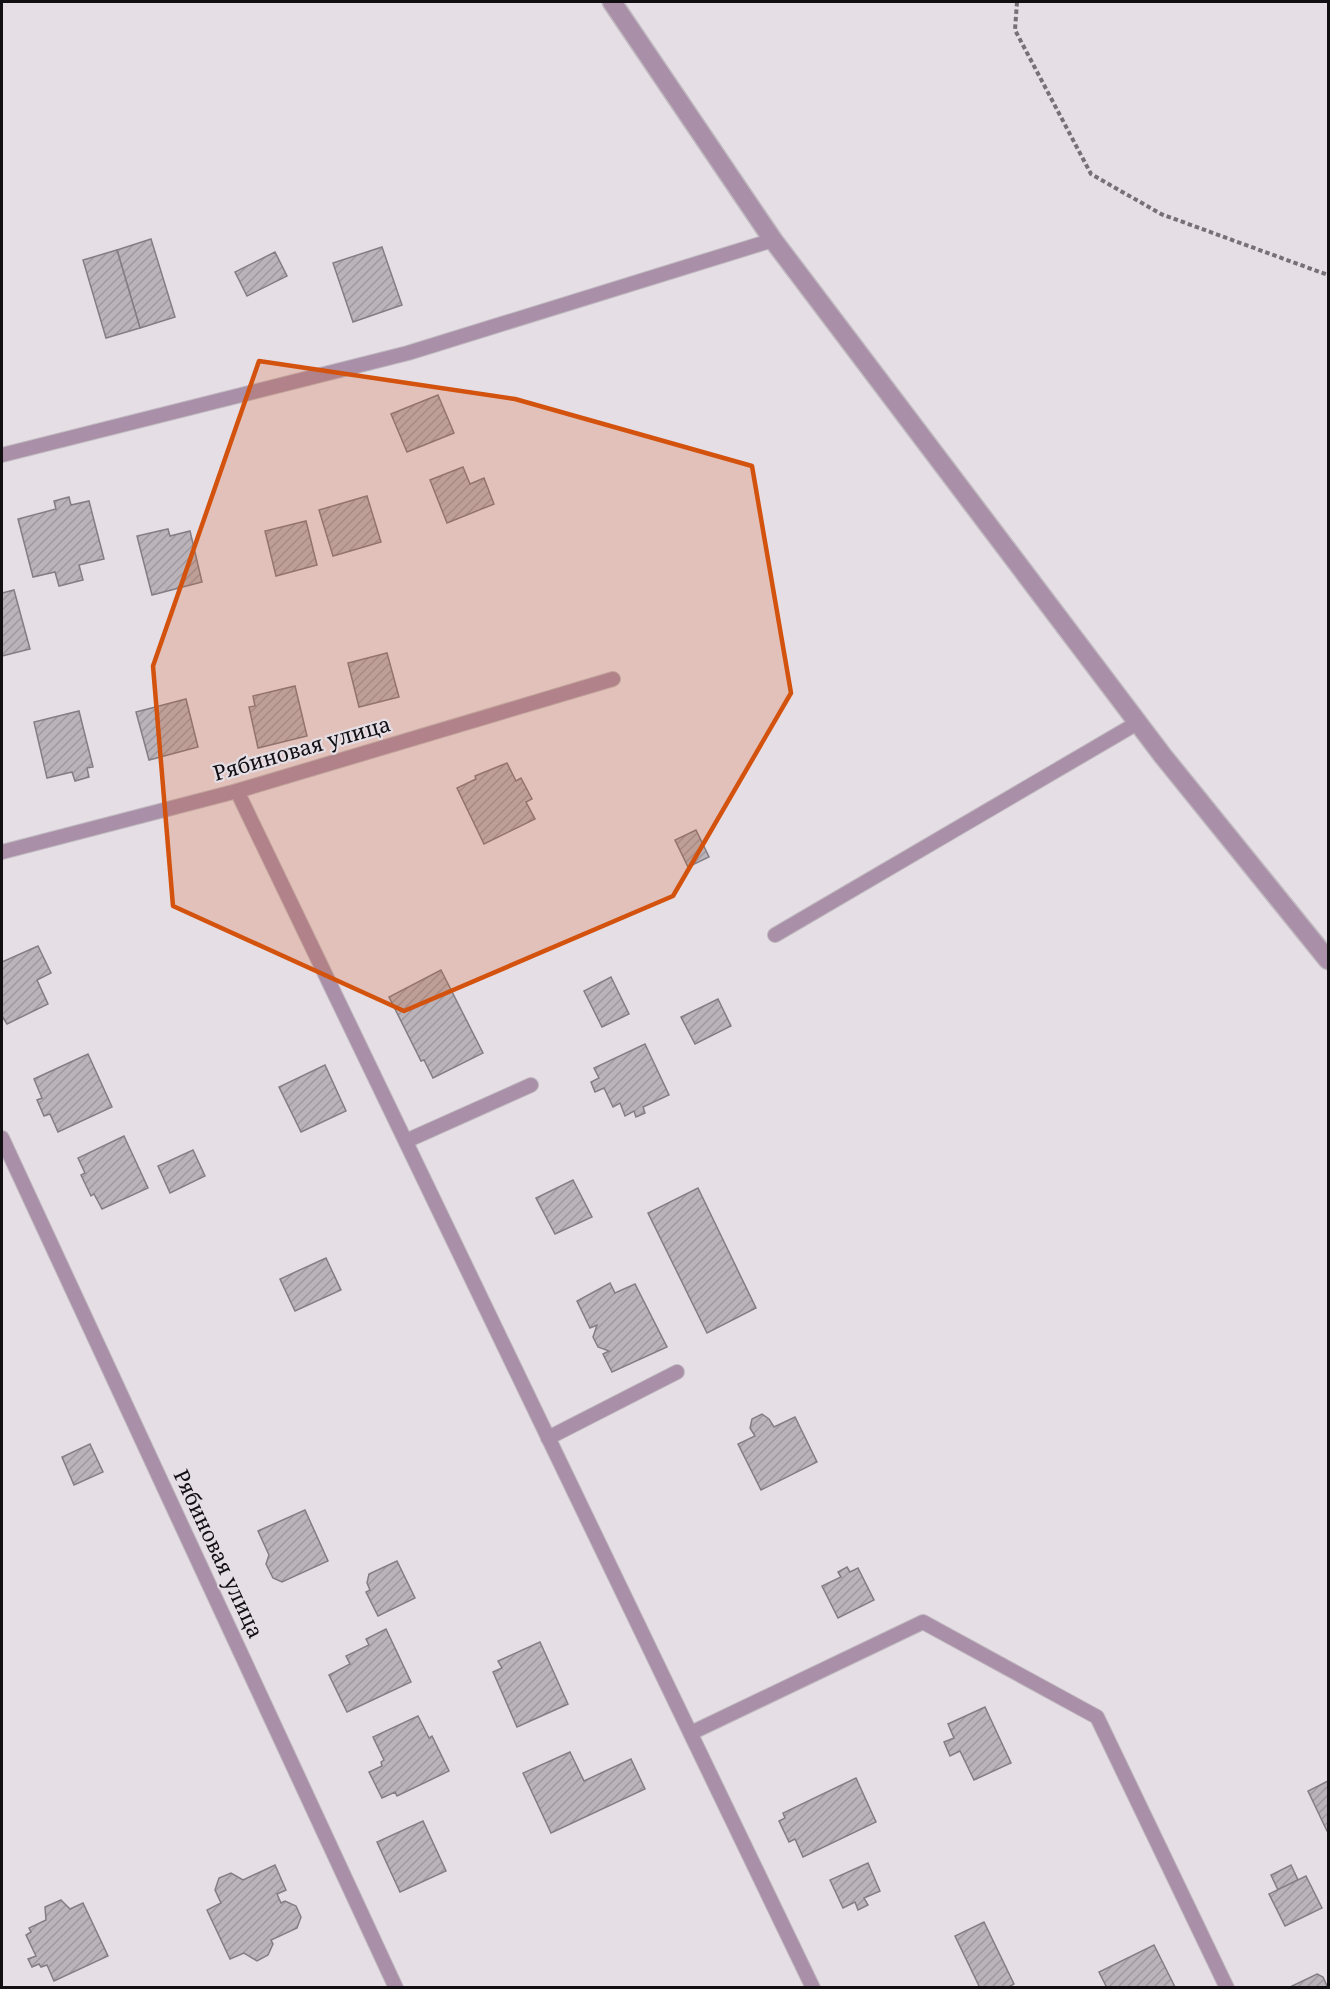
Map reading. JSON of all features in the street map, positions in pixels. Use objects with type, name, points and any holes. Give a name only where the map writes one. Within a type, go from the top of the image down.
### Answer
[{"type":"street","points":[[612,2],[773,240],[1163,756],[1329,960]]},
{"type":"lane","points":[[2,455],[408,353],[773,240]]},
{"type":"lane","name":"Рябиновая улица","points":[[2,852],[237,791],[613,679]]},
{"type":"lane","points":[[775,935],[1139,722]]},
{"type":"lane","points":[[237,791],[813,1988]]},
{"type":"lane","points":[[406,1141],[531,1085]]},
{"type":"lane","name":"Рябиновая улица","points":[[2,1138],[396,1988]]},
{"type":"lane","points":[[548,1438],[677,1372]]},
{"type":"lane","points":[[690,1733],[923,1622],[1097,1717],[1227,1988]]},
{"type":"path","points":[[1017,2],[1015,30],[1091,174],[1161,214],[1329,275]]},
{"type":"highlighted area","points":[[259,361],[515,399],[752,466],[791,693],[673,896],[404,1011],[173,906],[153,666]]},
{"type":"building","points":[[151,239],[175,317],[140,328],[117,250]]},
{"type":"building","points":[[382,247],[402,305],[353,322],[333,263]]},
{"type":"building","points":[[117,250],[140,328],[106,338],[83,260]]},
{"type":"building","points":[[275,252],[287,276],[247,296],[235,272]]},
{"type":"building","points":[[438,395],[454,433],[407,452],[391,414]]},
{"type":"building","points":[[463,467],[470,484],[484,478],[494,504],[447,523],[430,480]]},
{"type":"building","points":[[367,496],[381,542],[333,556],[319,510]]},
{"type":"building","points":[[69,497],[71,505],[89,501],[104,559],[79,565],[83,580],[59,586],[55,572],[33,577],[18,519],[56,509],[54,501]]},
{"type":"building","points":[[306,521],[317,565],[276,576],[265,531]]},
{"type":"building","points":[[168,529],[170,536],[190,531],[202,582],[152,595],[137,536]]},
{"type":"building","points":[[14,590],[30,649],[2,656],[2,593]]},
{"type":"building","points":[[387,653],[399,697],[359,707],[348,663]]},
{"type":"building","points":[[295,686],[307,736],[258,748],[249,707],[255,706],[253,696]]},
{"type":"building","points":[[186,699],[198,747],[149,760],[136,712]]},
{"type":"building","points":[[79,711],[93,767],[87,768],[89,777],[75,781],[72,772],[47,778],[34,722]]},
{"type":"building","points":[[507,763],[516,781],[521,778],[532,799],[526,802],[535,819],[484,844],[457,788],[476,779],[475,776]]},
{"type":"building","points":[[696,830],[709,857],[688,867],[675,840]]},
{"type":"building","points":[[38,946],[51,973],[37,980],[48,1004],[7,1024],[2,1016],[2,962]]},
{"type":"building","points":[[441,970],[483,1053],[433,1078],[424,1060],[421,1061],[389,997]]},
{"type":"building","points":[[611,977],[629,1014],[602,1027],[584,991]]},
{"type":"building","points":[[718,999],[731,1026],[695,1044],[681,1017]]},
{"type":"building","points":[[645,1044],[669,1095],[643,1107],[645,1113],[636,1117],[634,1111],[625,1116],[620,1103],[613,1107],[604,1088],[595,1092],[591,1082],[599,1078],[594,1068]]},
{"type":"building","points":[[88,1054],[112,1107],[58,1132],[50,1114],[44,1116],[37,1100],[42,1098],[34,1079]]},
{"type":"building","points":[[325,1065],[346,1111],[301,1132],[279,1087]]},
{"type":"building","points":[[124,1136],[148,1188],[102,1209],[94,1194],[91,1196],[81,1175],[85,1173],[78,1158]]},
{"type":"building","points":[[193,1150],[205,1176],[170,1193],[158,1166]]},
{"type":"building","points":[[573,1180],[592,1217],[555,1234],[536,1198]]},
{"type":"building","points":[[698,1188],[756,1308],[707,1333],[648,1213]]},
{"type":"building","points":[[326,1258],[341,1290],[295,1311],[280,1279]]},
{"type":"building","points":[[610,1283],[615,1293],[635,1284],[667,1347],[612,1372],[603,1354],[609,1351],[598,1347],[593,1337],[597,1325],[590,1328],[577,1301]]},
{"type":"building","points":[[762,1414],[774,1427],[795,1417],[817,1462],[761,1490],[738,1444],[755,1436],[750,1428],[752,1419]]},
{"type":"building","points":[[90,1444],[103,1472],[74,1485],[62,1457]]},
{"type":"building","points":[[305,1510],[328,1561],[282,1582],[273,1578],[266,1564],[269,1555],[258,1531]]},
{"type":"building","points":[[397,1561],[415,1598],[378,1616],[366,1592],[370,1590],[367,1583],[369,1574]]},
{"type":"building","points":[[847,1567],[850,1572],[858,1568],[874,1600],[838,1618],[822,1586],[841,1577],[838,1572]]},
{"type":"building","points":[[386,1629],[411,1682],[347,1712],[329,1675],[350,1664],[346,1656],[369,1645],[366,1639]]},
{"type":"building","points":[[540,1642],[568,1704],[517,1727],[493,1672],[502,1668],[498,1661]]},
{"type":"building","points":[[985,1707],[1011,1763],[974,1780],[960,1751],[950,1756],[944,1742],[954,1738],[948,1724]]},
{"type":"building","points":[[418,1716],[429,1738],[432,1736],[449,1771],[397,1796],[395,1792],[382,1798],[369,1772],[382,1766],[381,1762],[384,1760],[373,1737]]},
{"type":"building","points":[[570,1752],[584,1781],[631,1759],[645,1789],[551,1833],[523,1773]]},
{"type":"building","points":[[856,1778],[876,1822],[803,1857],[795,1839],[789,1842],[779,1821],[785,1818],[783,1813]]},
{"type":"building","points":[[1328,1781],[1328,1831],[1327,1831],[1308,1791]]},
{"type":"building","points":[[423,1821],[446,1871],[400,1892],[377,1842]]},
{"type":"building","points":[[868,1863],[880,1891],[864,1898],[868,1905],[858,1910],[855,1902],[843,1908],[830,1880]]},
{"type":"building","points":[[275,1865],[286,1890],[277,1894],[281,1903],[285,1901],[296,1906],[301,1917],[297,1928],[271,1940],[273,1944],[268,1955],[257,1961],[244,1953],[230,1959],[207,1910],[221,1903],[215,1890],[219,1878],[231,1873],[243,1880]]},
{"type":"building","points":[[1291,1865],[1298,1880],[1278,1890],[1271,1875]]},
{"type":"building","points":[[1306,1876],[1322,1908],[1285,1926],[1269,1894]]},
{"type":"building","points":[[61,1900],[70,1909],[83,1903],[108,1956],[54,1981],[47,1965],[41,1967],[39,1964],[32,1967],[28,1959],[36,1956],[26,1935],[31,1932],[29,1928],[46,1920],[45,1907]]},
{"type":"building","points":[[984,1922],[1014,1984],[1007,1988],[980,1988],[955,1936]]},
{"type":"building","points":[[1154,1945],[1175,1987],[1107,1988],[1099,1972]]},
{"type":"building","points":[[1317,1974],[1323,1977],[1328,1988],[1288,1988]]}]
